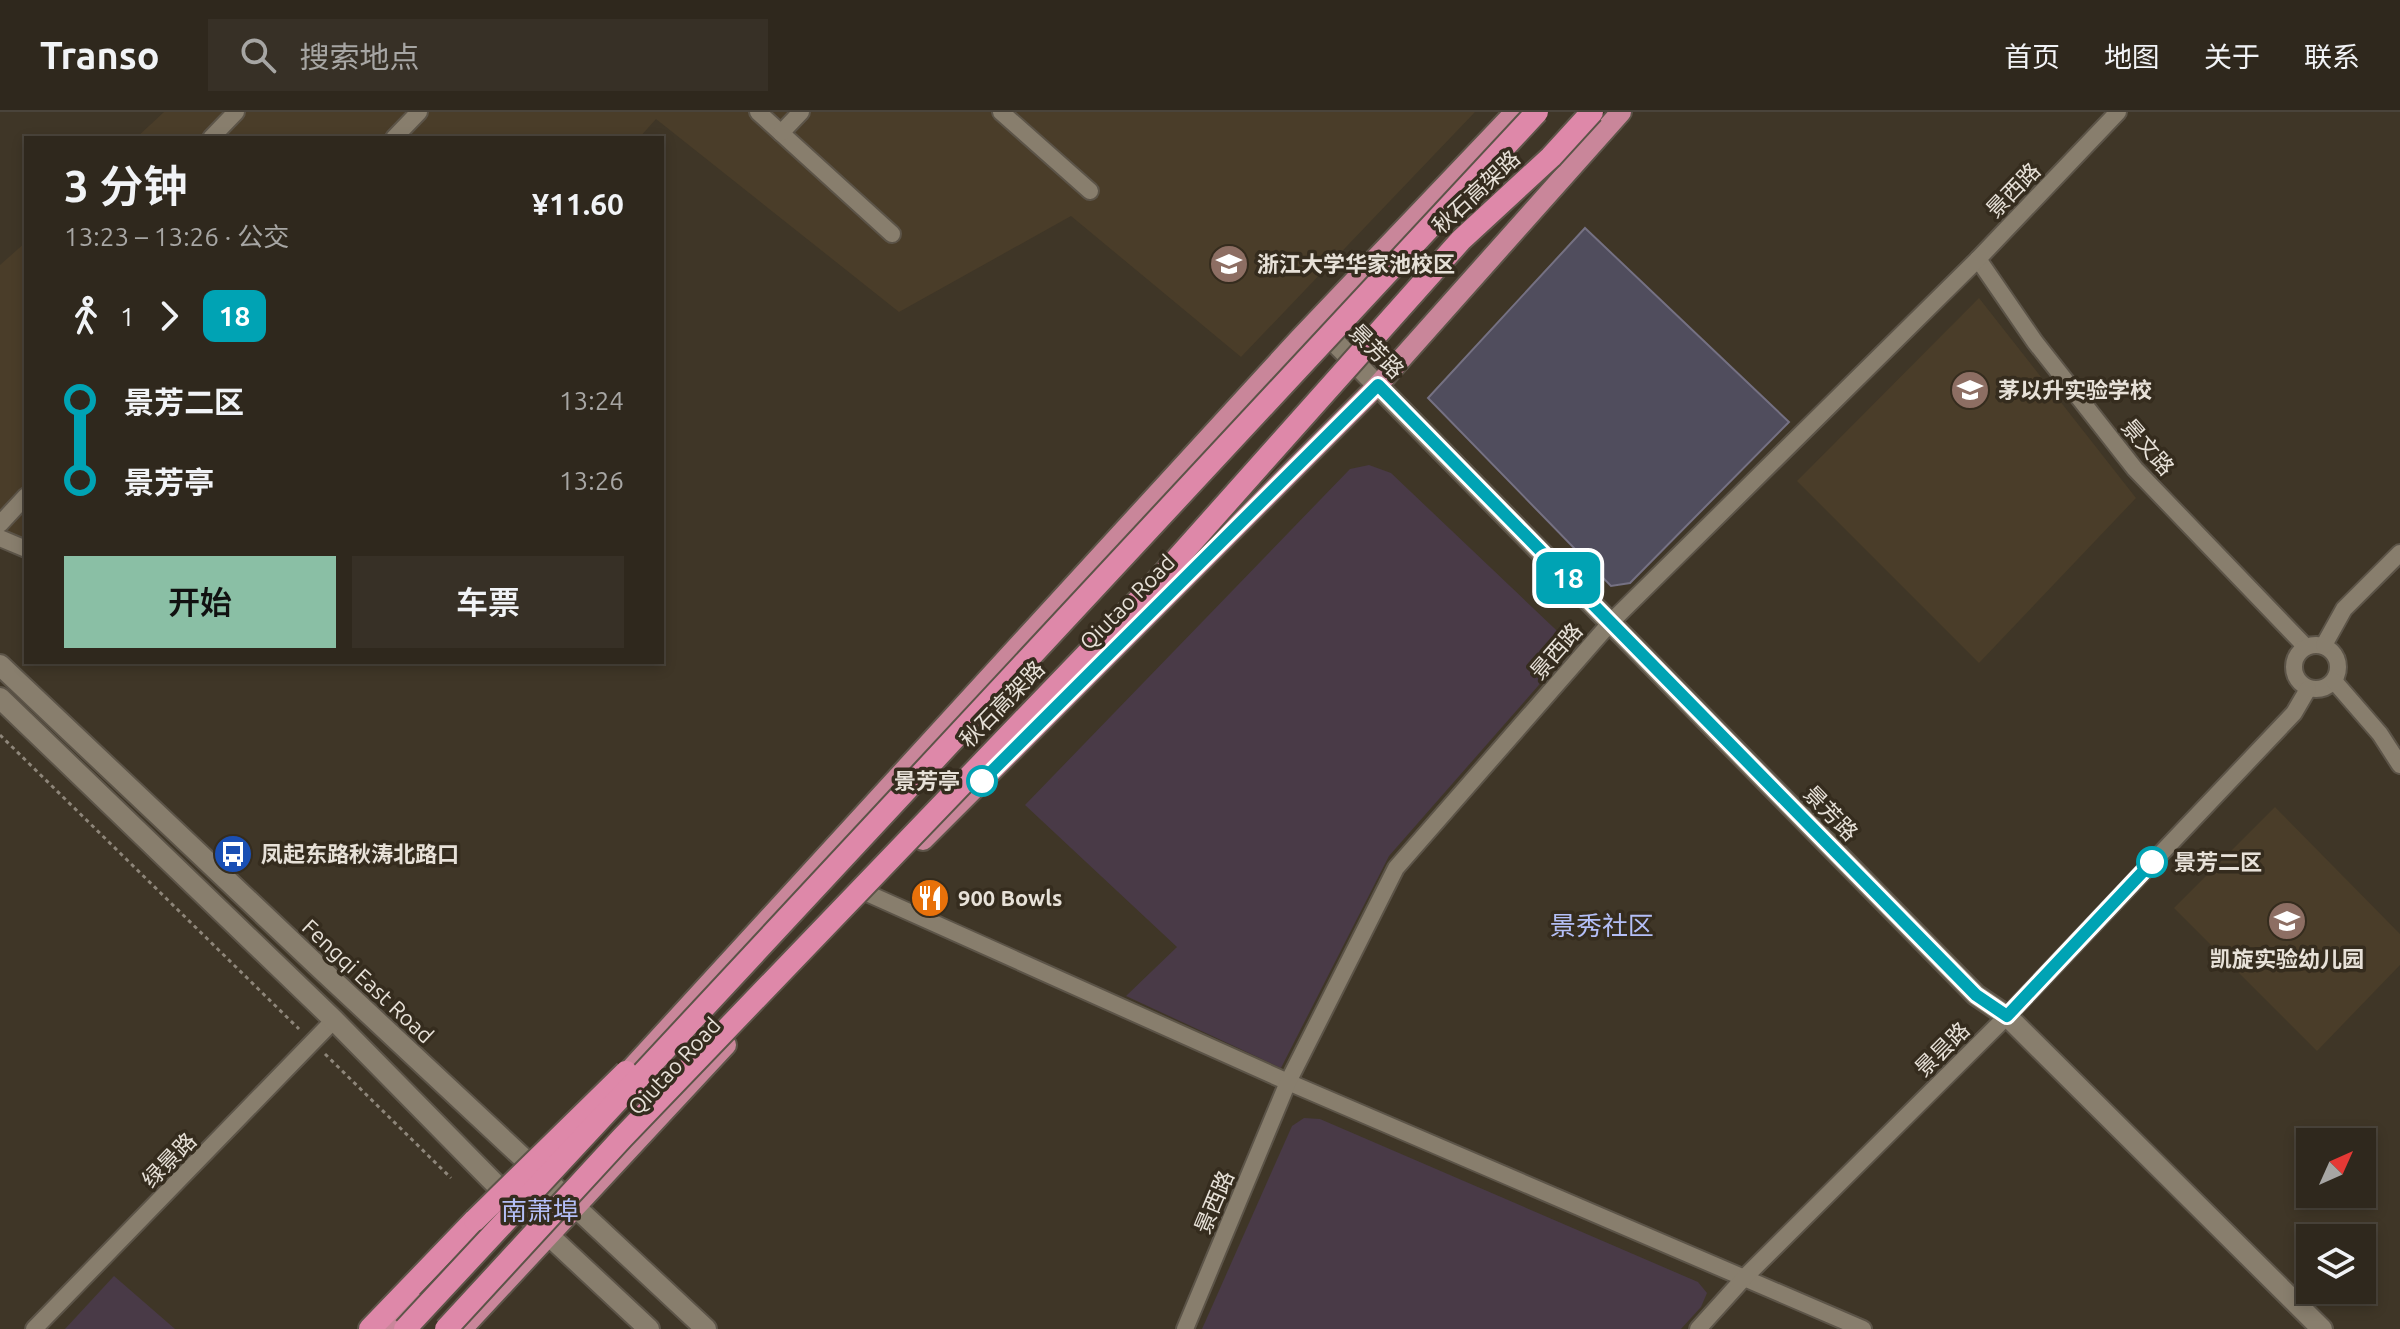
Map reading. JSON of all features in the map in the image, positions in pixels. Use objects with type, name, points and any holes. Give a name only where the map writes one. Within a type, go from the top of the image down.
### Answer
[{"type":"highway","name":"秋石高架路","points":[[405,1329],[1537,112]]},
{"type":"highway","name":"秋石高架路","points":[[446,1329],[622,1138],[1158,580],[1461,240],[1551,157],[1592,112]]},
{"type":"highway","points":[[370,1329],[542,1150],[748,960]]},
{"type":"main road","name":"Qiutao Road","points":[[390,1329],[512,1201],[1315,322],[1515,112]]},
{"type":"main road","name":"Qiutao Road","points":[[462,1329],[869,894],[1378,385],[1621,112]]},
{"type":"main road","name":"景芳路","points":[[1315,322],[1976,995],[2007,1016],[2322,1329]]},
{"type":"main road","name":"Fengqi East Road","points":[[0,665],[298,950],[539,1170],[706,1329]]},
{"type":"main road","points":[[0,698],[334,1020],[512,1201],[649,1329]]},
{"type":"street","points":[[213,136],[236,112]]},
{"type":"street","points":[[396,136],[419,112]]},
{"type":"street","points":[[758,112],[892,234]]},
{"type":"street","points":[[781,133],[801,112]]},
{"type":"street","points":[[1001,112],[1090,191]]},
{"type":"street","name":"景西路","points":[[1185,1329],[1288,1082],[1396,868],[1611,622],[1978,259],[2118,112]]},
{"type":"street","name":"景文路","points":[[1978,259],[2035,342],[2135,469],[2306,647]]},
{"type":"street","points":[[0,524],[24,498]]},
{"type":"street","points":[[0,538],[24,548]]},
{"type":"street","points":[[2324,645],[2344,609],[2400,553]]},
{"type":"street","points":[[2324,645],[2336,654],[2339,668],[2334,681],[2322,689],[2308,689],[2297,680],[2293,666],[2298,653],[2306,647],[2324,645]]},
{"type":"street","points":[[2334,681],[2380,734],[2400,765]]},
{"type":"street","name":"景昙路","points":[[1698,1329],[1744,1278],[2007,1016],[2294,713],[2308,689]]},
{"type":"street","points":[[869,894],[1288,1082],[1863,1329]]},
{"type":"street","name":"绿景路","points":[[34,1329],[334,1020]]},
{"type":"path","points":[[0,735],[451,1178]]},
{"type":"shaded area","name":"浙江大学华家池校区","points":[[164,112],[1475,112],[1241,357],[1071,216],[899,312],[656,119],[641,136],[138,136]]},
{"type":"shaded area","points":[[24,244],[24,559],[0,541],[0,265]]},
{"type":"shaded area","name":"茅以升实验学校","points":[[1979,298],[2136,498],[1979,663],[1797,481]]},
{"type":"shaded area","points":[[1369,465],[1391,473],[1573,646],[1389,856],[1281,1068],[1126,996],[1177,947],[1025,805],[1350,469]]},
{"type":"shaded area","name":"凯旋实验幼儿园","points":[[2275,807],[2400,934],[2400,965],[2317,1051],[2174,908]]},
{"type":"shaded area","points":[[1304,1118],[1320,1119],[1698,1282],[1707,1293],[1701,1307],[1681,1329],[1202,1329],[1292,1126]]},
{"type":"shaded area","points":[[114,1276],[175,1329],[65,1329]]},
{"type":"building","points":[[1585,228],[1789,422],[1630,583],[1611,586],[1428,398]]},
{"type":"bus line","name":"18","points":[[982,781],[1378,385],[1976,995],[2007,1016],[2152,862]]},
{"type":"place","name":"浙江大学华家池校区","points":[[1229,264]]},
{"type":"place","name":"茅以升实验学校","points":[[1970,390]]},
{"type":"place","name":"景芳亭","points":[[982,781]]},
{"type":"place","name":"凤起东路秋涛北路口","points":[[233,854]]},
{"type":"place","name":"景芳二区","points":[[2152,862]]},
{"type":"place","name":"900 Bowls","points":[[930,898]]},
{"type":"place","name":"凯旋实验幼儿园","points":[[2287,921]]},
{"type":"district","name":"景秀社区","points":[[1602,926]]},
{"type":"district","name":"南萧埠","points":[[540,1211]]}]
